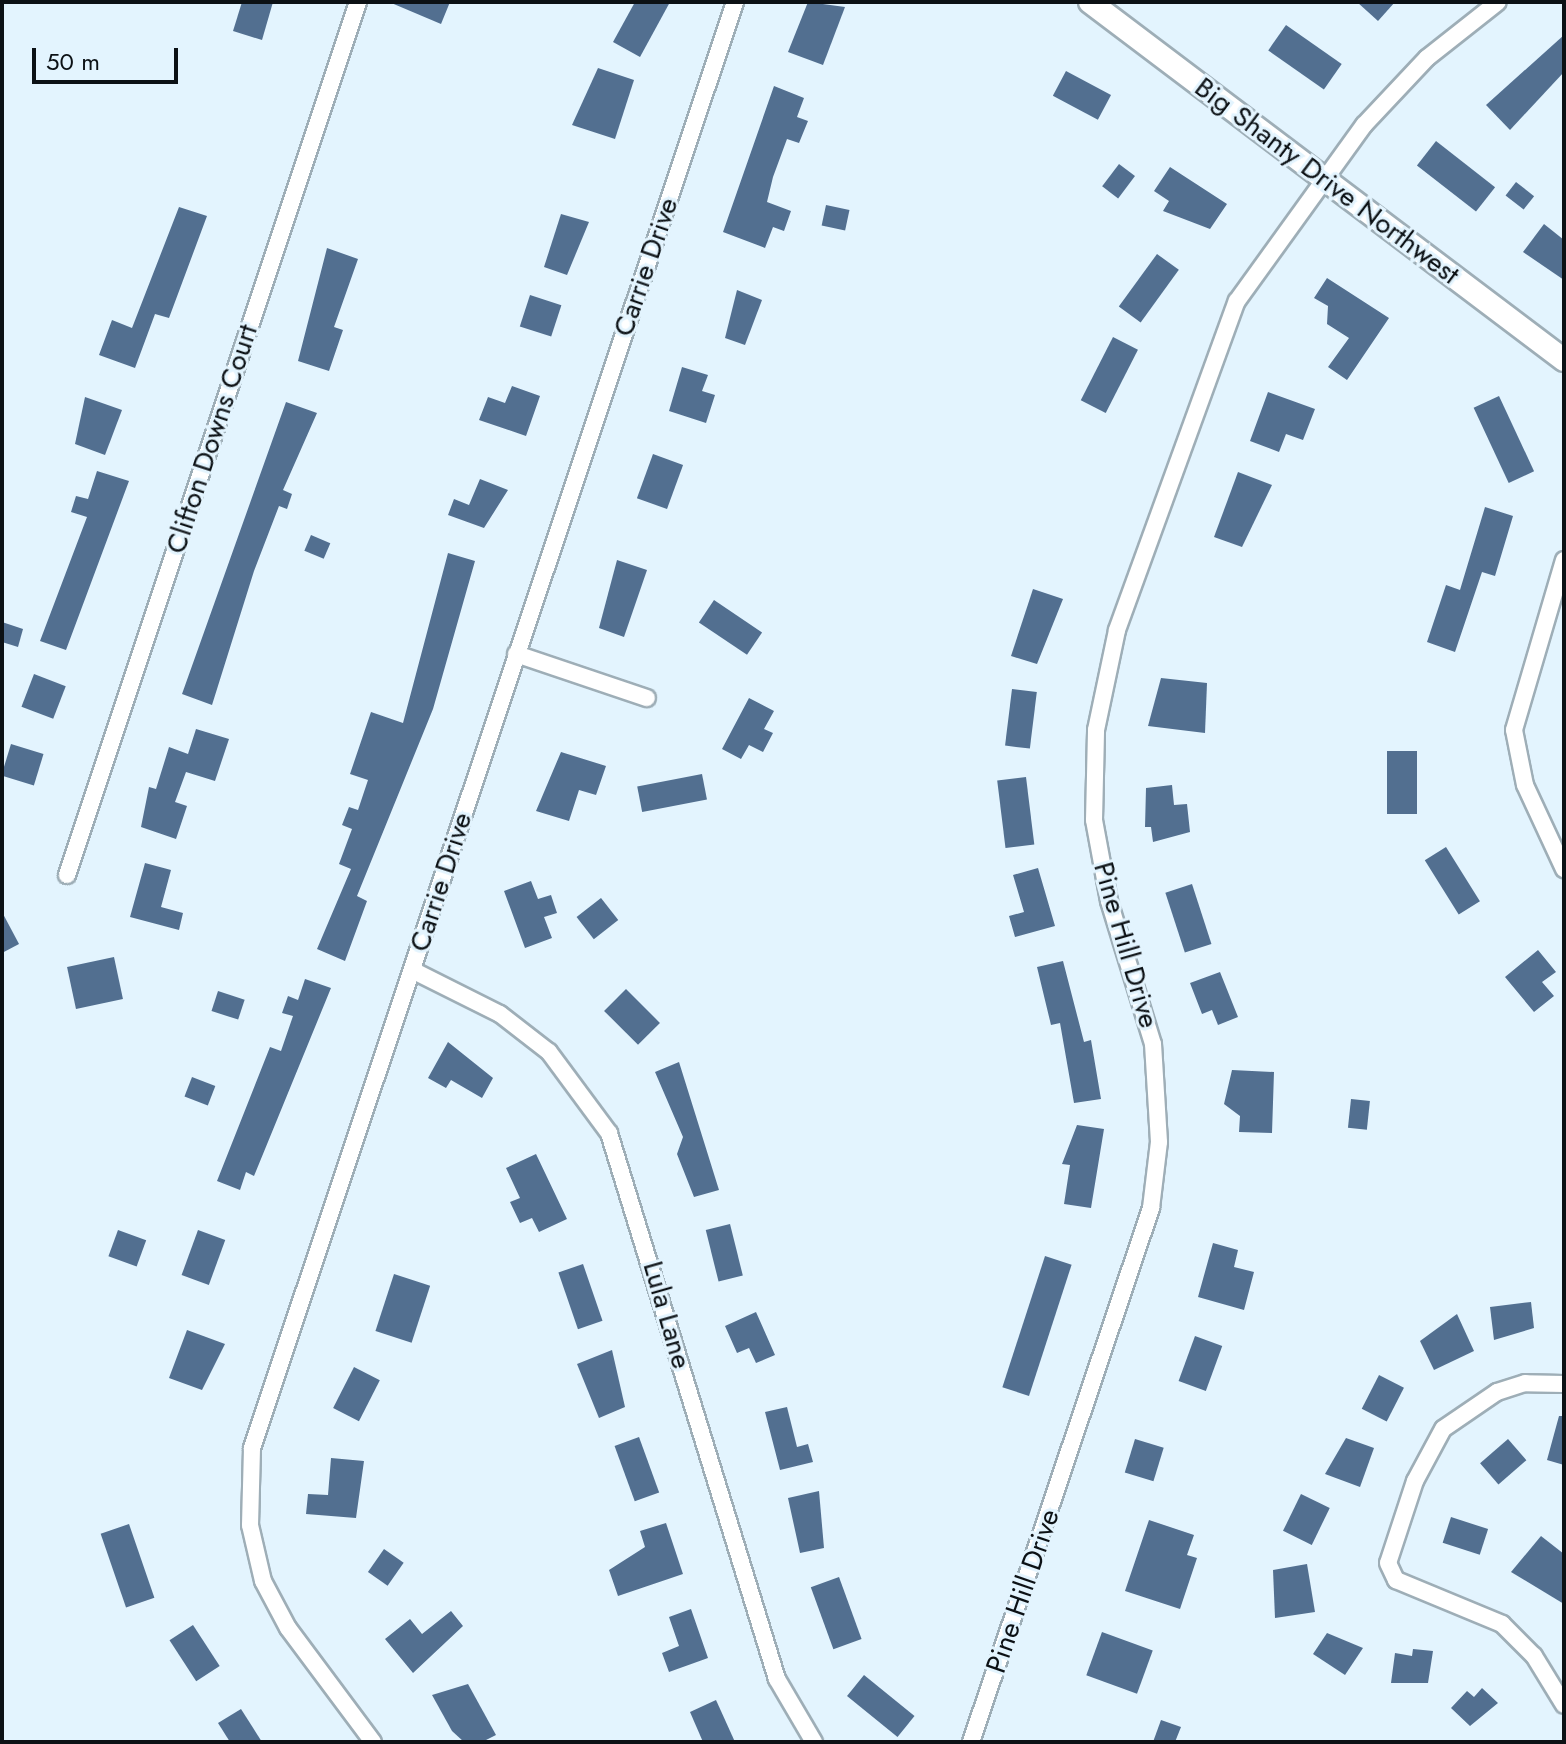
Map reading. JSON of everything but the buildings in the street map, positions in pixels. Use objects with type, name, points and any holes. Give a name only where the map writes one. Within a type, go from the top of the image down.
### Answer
[{"type":"street","name":"Clifton Downs Court","points":[[67,875],[358,2]]},
{"type":"street","name":"Carrie Drive","points":[[373,1742],[304,1652],[263,1581],[248,1492],[262,1409],[735,2]]},
{"type":"street","name":"Big Shanty Drive Northwest","points":[[1090,2],[1564,360]]},
{"type":"street","name":"Pine Hill Drive","points":[[971,1742],[1140,1250],[1159,1142],[1153,1044],[1109,901],[1094,820],[1105,675],[1218,343],[1269,250],[1323,178],[1400,86],[1498,2]]},
{"type":"street","points":[[1564,560],[1514,730],[1525,785],[1564,869]]},
{"type":"street","points":[[516,654],[647,698]]},
{"type":"street","name":"Lula Lane","points":[[412,970],[500,1014],[549,1052],[609,1133],[777,1679],[814,1742]]},
{"type":"street","points":[[1564,1384],[1511,1387],[1453,1419],[1425,1456],[1388,1563],[1396,1580],[1502,1624],[1534,1656],[1564,1705]]}]
